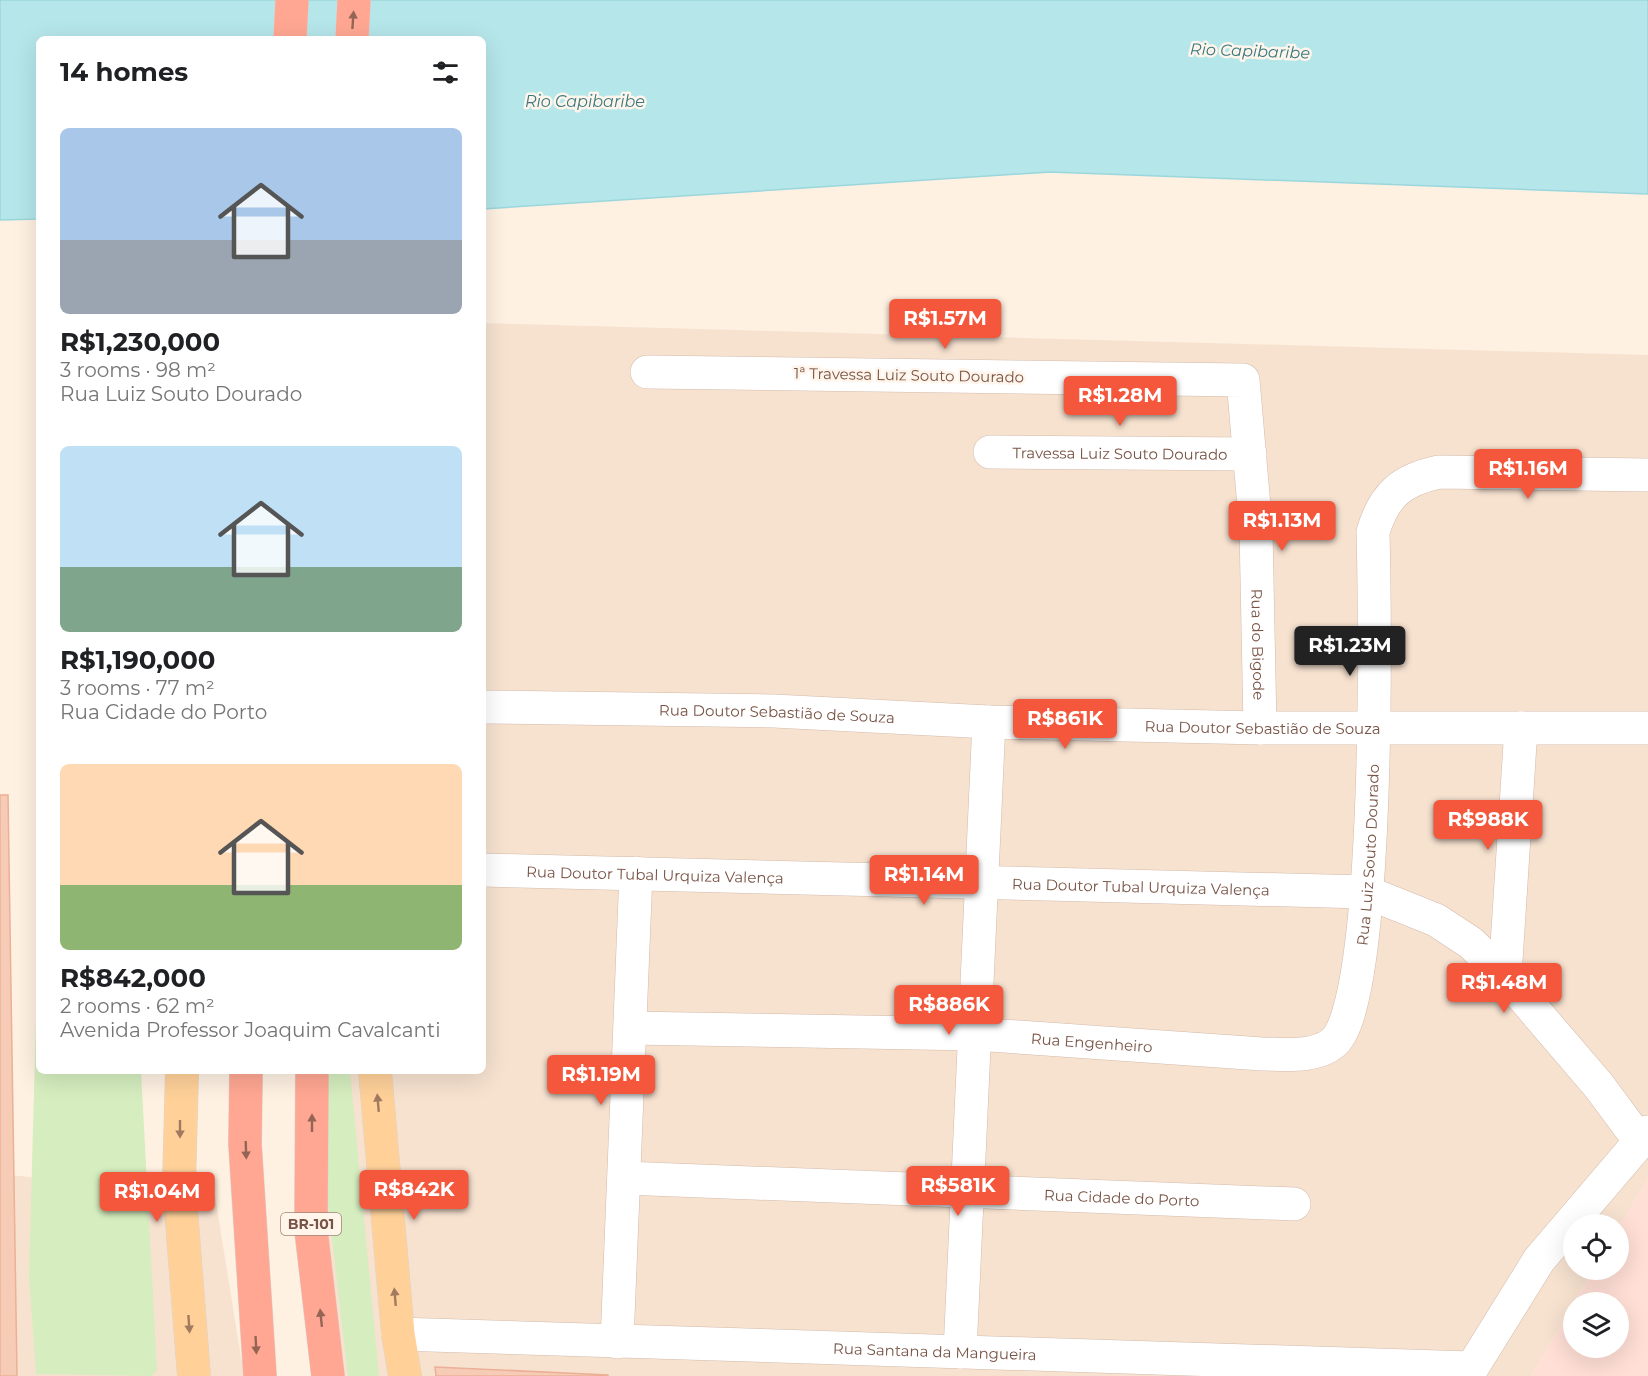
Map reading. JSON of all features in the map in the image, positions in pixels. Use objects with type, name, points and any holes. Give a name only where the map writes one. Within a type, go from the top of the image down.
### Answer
[{"type":"highway","points":[[290,36],[292,0]]},
{"type":"highway","points":[[352,36],[354,0]]},
{"type":"highway","points":[[246,1074],[245,1144],[260,1376]]},
{"type":"highway","name":"BR-101","points":[[312,1074],[311,1230],[328,1376]]},
{"type":"main road","points":[[375,1074],[398,1334],[405,1376]]},
{"type":"main road","points":[[180,1075],[179,1184],[194,1376]]},
{"type":"street","name":"1ª Travessa Luiz Souto Dourado","points":[[647,372],[1243,380]]},
{"type":"street","name":"Rua do Bigode","points":[[1243,380],[1256,529],[1260,728]]},
{"type":"street","name":"Travessa Luiz Souto Dourado","points":[[990,452],[1250,453]]},
{"type":"street","name":"Rua Luiz Souto Dourado","points":[[1334,1043],[1347,1019],[1354,985],[1366,892],[1375,729],[1373,532],[1379,512],[1397,488],[1417,476],[1439,472],[1648,476]]},
{"type":"street","name":"Rua Doutor Sebastião de Souza","points":[[486,707],[774,711],[989,722],[1260,728],[1648,728]]},
{"type":"street","points":[[960,1352],[989,722]]},
{"type":"street","points":[[1505,976],[1521,728]]},
{"type":"street","name":"Rua Doutor Tubal Urquiza Valença","points":[[486,870],[1366,892]]},
{"type":"street","points":[[617,1341],[636,873]]},
{"type":"street","points":[[1366,892],[1436,920],[1472,943],[1505,976],[1644,1136],[1539,1260],[1469,1372]]},
{"type":"street","name":"Rua Engenheiro","points":[[630,1028],[975,1034],[1262,1054],[1304,1054],[1334,1043]]},
{"type":"street","name":"Rua Cidade do Porto","points":[[624,1178],[1294,1204]]},
{"type":"street","name":"Rua Santana da Mangueira","points":[[398,1334],[617,1341],[910,1363],[960,1352],[1469,1372]]},
{"type":"shaded area","points":[[486,323],[1648,355],[1648,1178],[1627,1214],[1563,1214],[1563,1280],[1588,1280],[1580,1292],[1563,1292],[1563,1322],[1531,1376],[326,1376],[301,1074],[486,1074]]},
{"type":"shaded area","points":[[0,1174],[215,1196],[244,1376],[0,1376]]},
{"type":"shaded area","points":[[1648,1178],[1648,1376],[1531,1376],[1563,1321],[1563,1358],[1629,1358],[1629,1292],[1581,1292],[1588,1280],[1629,1280],[1629,1214],[1627,1214]]},
{"type":"green space","points":[[36,1017],[36,1074],[141,1074],[157,1370],[152,1376],[36,1374],[29,1277]]},
{"type":"green space","points":[[324,1074],[350,1074],[379,1376],[348,1376],[325,1179]]},
{"type":"water","name":"Rio Capibaribe","points":[[0,0],[1648,0],[1648,194],[1050,172],[486,209],[486,36],[36,36],[36,219],[0,220]]},
{"type":"building","points":[[0,795],[8,795],[17,1376],[0,1376]]},
{"type":"building","points":[[435,1367],[608,1375],[608,1376],[436,1376]]}]
